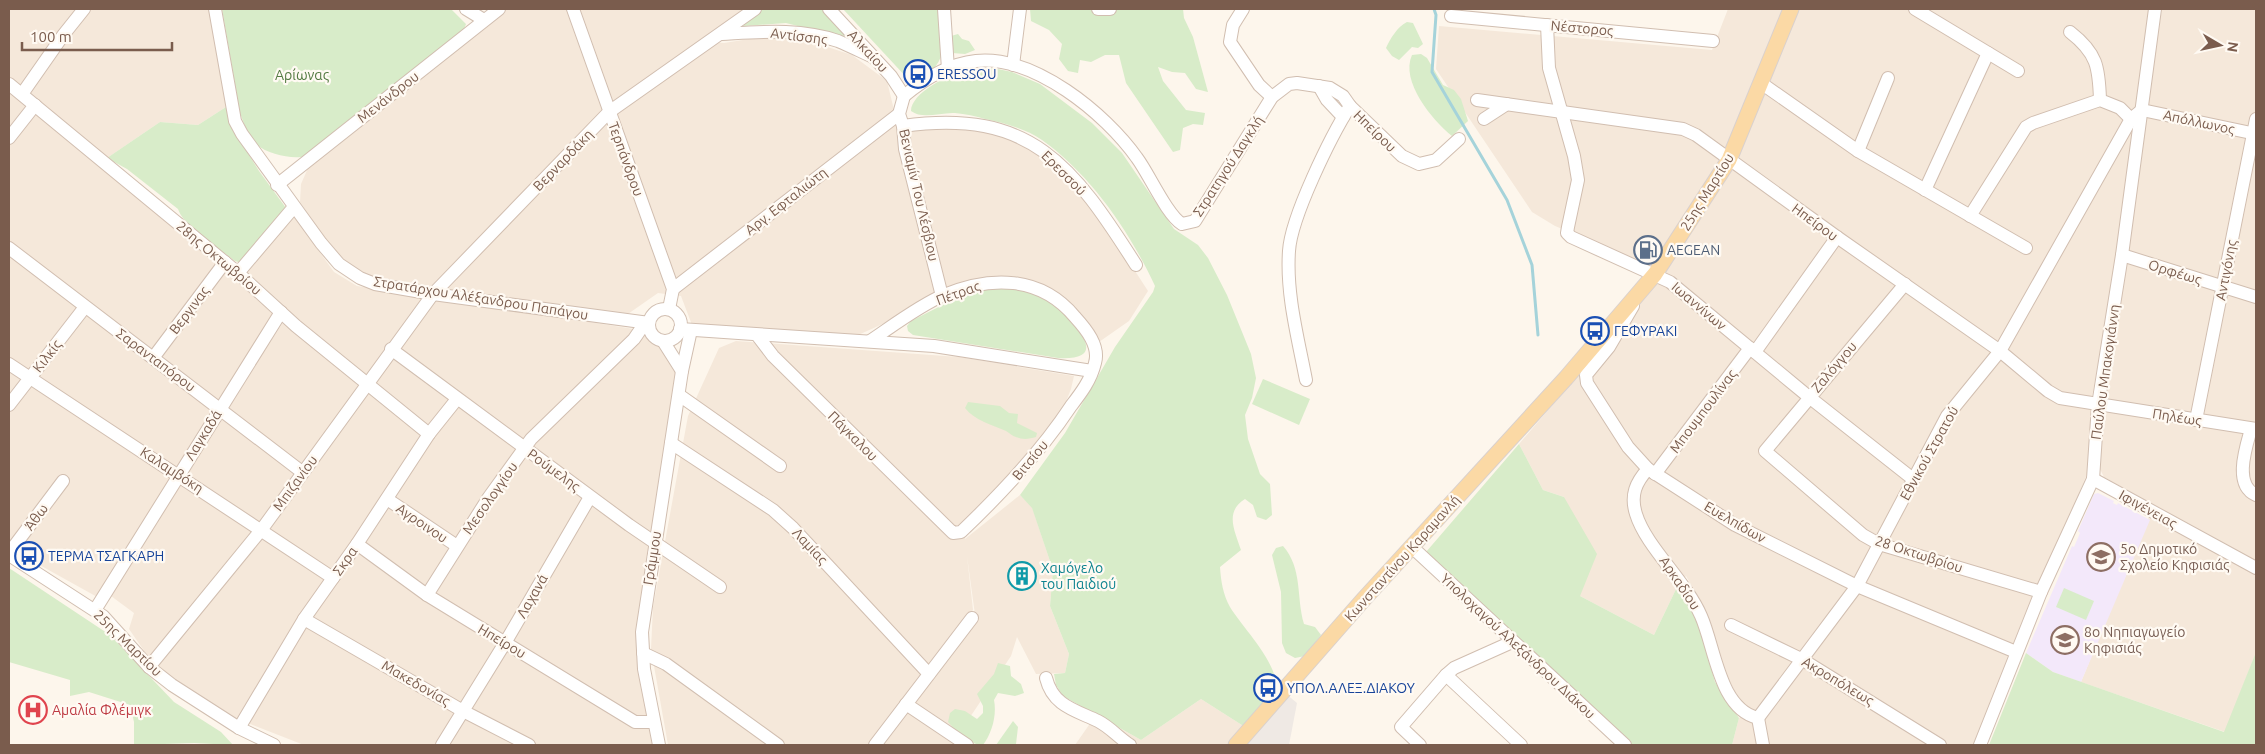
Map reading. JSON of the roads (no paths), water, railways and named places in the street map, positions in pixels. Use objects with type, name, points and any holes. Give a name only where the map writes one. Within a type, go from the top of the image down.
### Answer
[{"type":"main road","name":"25ης Μαρτίου","points":[[1587,354],[1655,274],[1729,160],[1791,9]]},
{"type":"main road","name":"Κωνσταντίνου Καραμανλή","points":[[1236,745],[1412,546],[1587,354]]},
{"type":"street","points":[[22,94],[84,9]]},
{"type":"street","name":"Στρατάρχου Αλέξανδρου Παπάγου","points":[[214,9],[235,121],[277,185],[327,250],[350,273],[375,284],[433,294],[647,323]]},
{"type":"street","points":[[466,9],[484,20]]},
{"type":"street","name":"Μενάνδρου","points":[[277,185],[499,9]]},
{"type":"street","name":"Τερπάνδρου","points":[[573,9],[673,289]]},
{"type":"street","name":"Βερναρδάκη","points":[[433,294],[609,112],[755,9]]},
{"type":"street","name":"Αλκαίου","points":[[829,9],[891,76],[904,96]]},
{"type":"street","points":[[944,9],[948,69]]},
{"type":"street","points":[[1013,65],[1020,9]]},
{"type":"street","points":[[1098,9],[1110,9]]},
{"type":"street","points":[[1243,9],[1233,25],[1230,42],[1259,85],[1272,97]]},
{"type":"street","points":[[1915,9],[2018,71]]},
{"type":"street","name":"Παύλου Μπακογιάννη","points":[[1980,745],[2041,592],[2093,479],[2098,405],[2122,255],[2155,9]]},
{"type":"street","name":"Νέστορος","points":[[1451,16],[1713,40]]},
{"type":"street","name":"Ιωαννίνων","points":[[1547,25],[1547,62],[1562,113],[1578,180],[1567,233],[1571,237],[1670,282],[1809,397],[1913,479]]},
{"type":"street","name":"Αντίσσης","points":[[722,34],[770,31],[809,35],[838,42],[874,57]]},
{"type":"street","points":[[2070,32],[2084,44],[2094,58],[2100,82],[2100,100]]},
{"type":"street","points":[[1925,190],[1988,53]]},
{"type":"street","name":"Στρατηγού Δαγκλή","points":[[904,96],[923,81],[948,69],[976,61],[1013,65],[1047,79],[1071,94],[1109,126],[1136,156],[1171,215],[1182,224],[1195,220],[1272,97],[1288,84]]},
{"type":"street","points":[[1858,151],[1888,78]]},
{"type":"street","name":"Ηπείρου","points":[[1288,84],[1305,83],[1337,91],[1346,111],[1410,162],[1427,164],[1436,160],[1459,139]]},
{"type":"street","points":[[1761,83],[1858,151],[2026,248]]},
{"type":"street","name":"28ης Οκτωβρίου","points":[[9,84],[225,262],[366,384],[429,434]]},
{"type":"street","name":"Βενιαμίν Του Λέσβιου","points":[[904,96],[901,120],[905,148],[942,296]]},
{"type":"street","name":"Ηπείρου","points":[[1476,100],[1684,129],[1696,135],[2000,351],[2048,391],[2060,398],[2098,405]]},
{"type":"street","points":[[1970,216],[2026,127],[2100,100],[2120,108],[2131,119]]},
{"type":"street","points":[[1484,119],[1507,104]]},
{"type":"street","points":[[9,138],[35,105]]},
{"type":"street","name":"Εθνικού Στρατού","points":[[1758,718],[1803,660],[1856,586],[1947,416],[2000,351],[2131,119],[2142,110]]},
{"type":"street","name":"Απόλλωνος","points":[[2142,110],[2255,133]]},
{"type":"street","points":[[1306,380],[1294,319],[1288,272],[1289,249],[1300,210],[1346,111]]},
{"type":"street","name":"Αντιγόνης","points":[[2196,420],[2222,286],[2255,133],[2256,119]]},
{"type":"street","name":"Ερεσσού","points":[[901,120],[946,122],[997,128],[1036,145],[1056,161],[1085,191],[1136,265]]},
{"type":"street","name":"Αργ. Εφταλιώτη","points":[[673,289],[901,120]]},
{"type":"street","points":[[238,273],[294,207]]},
{"type":"street","name":"Μπουμπουλίνας","points":[[1652,471],[1752,350],[1837,237]]},
{"type":"street","name":"Σαρανταπόρου","points":[[9,248],[302,472]]},
{"type":"street","name":"Ορφέως","points":[[2122,255],[2256,297]]},
{"type":"street","name":"Bεργινας","points":[[153,358],[225,262]]},
{"type":"street","name":"Πέτρας","points":[[870,341],[942,296],[980,283],[1008,281],[1032,287],[1058,300],[1088,332],[1096,352],[1092,371]]},
{"type":"street","name":"Ζαλόγγου","points":[[1765,451],[1905,284]]},
{"type":"street","points":[[669,309],[673,289]]},
{"type":"street","name":"Μπιζανίου","points":[[150,667],[262,529],[391,349],[433,294]]},
{"type":"street","name":"Ευελπίδων","points":[[1637,296],[1617,335],[1586,375],[1587,383],[1628,447],[1652,471],[1735,525],[1856,586],[2016,652]]},
{"type":"street","name":"Κιλκίς","points":[[9,405],[85,306]]},
{"type":"street","points":[[682,370],[663,341],[652,335],[647,323],[655,312],[669,309],[677,315],[686,329]]},
{"type":"street","name":"Λαγκαδά","points":[[95,610],[281,312]]},
{"type":"street","name":"Μεσολογγίου","points":[[426,595],[457,546],[539,429],[634,339],[647,323]]},
{"type":"street","points":[[663,341],[672,339],[686,329],[870,341],[963,349],[1092,371]]},
{"type":"street","name":"Γράμμου","points":[[659,745],[643,653],[644,606],[679,394],[686,329]]},
{"type":"street","name":"Πάγκαλου","points":[[757,335],[773,356],[953,533]]},
{"type":"street","name":"Ρούμελης","points":[[391,349],[590,497],[720,587]]},
{"type":"street","name":"Καλαμβόκη","points":[[9,364],[179,474],[333,578]]},
{"type":"street","name":"Βιτσίου","points":[[953,533],[962,532],[1028,466],[1062,420],[1092,371]]},
{"type":"street","points":[[679,394],[780,466]]},
{"type":"street","name":"Σκρα","points":[[239,728],[304,619],[357,544],[429,434],[457,398]]},
{"type":"street","name":"Πηλέως","points":[[2098,405],[2254,429]]},
{"type":"street","points":[[2254,429],[2243,461],[2244,478],[2247,488],[2256,495]]},
{"type":"street","name":"Λαμίας","points":[[671,443],[773,510],[793,528],[928,674]]},
{"type":"street","name":"28 Οκτωβρίου","points":[[1765,451],[1863,535],[1879,544],[2041,592]]},
{"type":"street","name":"Αρκαδίου","points":[[1652,471],[1638,481],[1634,491],[1636,515],[1647,534],[1691,596],[1701,616],[1728,694],[1739,709],[1758,718]]},
{"type":"street","name":"Ιφιγένειας","points":[[2093,479],[2256,568]]},
{"type":"street","name":"Άθω","points":[[9,554],[62,481]]},
{"type":"street","name":"Λαχανά","points":[[442,745],[505,643],[590,497]]},
{"type":"street","name":"Αγροινου","points":[[386,499],[457,546]]},
{"type":"street","name":"Ηπείρου","points":[[357,544],[426,595],[635,722],[654,722]]},
{"type":"street","name":"Υπολοχαγού Αλεξάνδρου Διάκου","points":[[1412,546],[1512,642],[1625,745]]},
{"type":"street","name":"25ης Μαρτίου","points":[[9,554],[95,610],[116,628],[150,667],[204,706],[239,728],[274,745]]},
{"type":"street","points":[[875,745],[972,618]]},
{"type":"street","name":"Μακεδονίας","points":[[304,619],[463,711],[529,745]]},
{"type":"street","name":"Ακροπόλεως","points":[[1731,625],[1803,660],[1940,745]]},
{"type":"street","points":[[1420,745],[1401,727],[1446,675],[1454,668],[1512,642]]},
{"type":"street","points":[[643,653],[666,664],[778,745]]},
{"type":"street","points":[[1446,675],[1521,745]]},
{"type":"street","points":[[1046,678],[1049,689],[1058,701],[1070,709],[1099,721],[1112,740],[1130,745]]},
{"type":"street","points":[[906,704],[967,745]]},
{"type":"street","points":[[1758,718],[1763,745]]},
{"type":"waterway","points":[[1434,9],[1436,15],[1432,72],[1507,200],[1532,265],[1538,335]]},
{"type":"place","name":"ERESSOU","points":[[918,74]]},
{"type":"place","name":"AEGEAN","points":[[1648,250]]},
{"type":"place","name":"ΓΕΦΥΡΑΚΙ","points":[[1595,331]]},
{"type":"place","name":"ΤΕΡΜΑ ΤΣΑΓΚΑΡΗ","points":[[29,556]]},
{"type":"place","name":"5ο Δημοτικό Σχολείο Κηφισιάς","points":[[2101,557]]},
{"type":"place","name":"Χαμόγελο του Παιδιού","points":[[1022,576]]},
{"type":"place","name":"8ο Νηπιαγωγείο Κηφισιάς","points":[[2065,640]]},
{"type":"place","name":"ΥΠΟΛ.ΑΛΕΞ.ΔΙΑΚΟΥ","points":[[1268,688]]},
{"type":"place","name":"Αμαλία Φλέμιγκ","points":[[33,710]]},
{"type":"park label","name":"Αρίωνας","points":[[302,75]]}]
